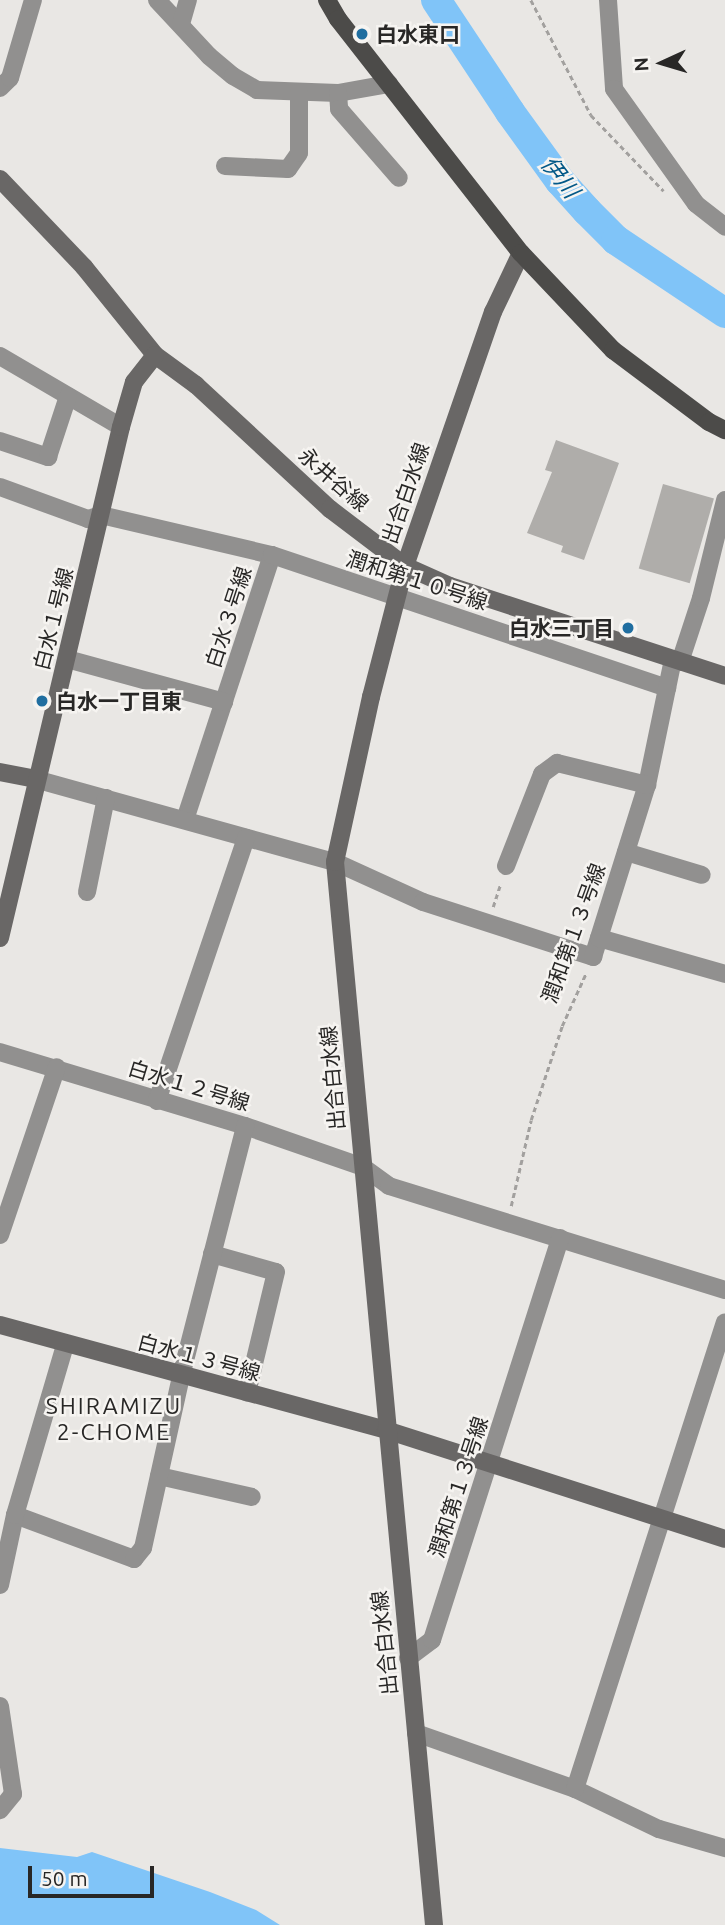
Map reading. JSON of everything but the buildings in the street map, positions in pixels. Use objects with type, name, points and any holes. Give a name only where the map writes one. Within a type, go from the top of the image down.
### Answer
[{"type":"main road","points":[[327,0],[338,19],[521,253],[613,349],[709,422],[725,430]]},
{"type":"street","points":[[0,88],[10,78],[33,0]]},
{"type":"street","points":[[157,0],[217,63],[257,90],[338,93],[389,83]]},
{"type":"street","points":[[181,24],[188,0]]},
{"type":"street","points":[[608,0],[614,89],[631,117],[696,204],[725,228]]},
{"type":"street","points":[[225,166],[288,169],[299,153],[299,92]]},
{"type":"street","points":[[338,93],[339,109],[399,178]]},
{"type":"street","name":"永井谷線","points":[[0,179],[84,267],[155,355],[196,385],[330,509],[405,566],[450,586],[725,676]]},
{"type":"street","name":"出合白水線","points":[[434,1925],[335,862],[370,697],[405,566],[493,312],[521,253]]},
{"type":"street","name":"白水１号線","points":[[0,938],[35,779],[67,659],[121,427],[134,382],[155,355]]},
{"type":"street","points":[[0,356],[121,427]]},
{"type":"street","points":[[0,441],[48,457],[68,396]]},
{"type":"street","name":"白水３号線","points":[[0,487],[88,519],[101,516],[272,555],[185,819]]},
{"type":"street","name":"潤和第１３号線","points":[[593,957],[648,785],[667,688],[701,598],[725,500]]},
{"type":"street","name":"潤和第１０号線","points":[[272,555],[667,688]]},
{"type":"street","points":[[508,635],[516,608]]},
{"type":"street","points":[[67,659],[224,702]]},
{"type":"street","points":[[506,866],[542,774],[557,762],[648,785]]},
{"type":"street","points":[[0,772],[185,819],[335,862],[423,902],[593,957]]},
{"type":"street","points":[[87,892],[106,798]]},
{"type":"street","points":[[157,1101],[246,838]]},
{"type":"street","points":[[626,852],[702,875]]},
{"type":"street","points":[[599,938],[725,974]]},
{"type":"street","name":"白水１２号線","points":[[0,1052],[246,1126],[363,1167],[389,1186],[725,1290]]},
{"type":"street","points":[[0,1235],[57,1067]]},
{"type":"street","points":[[15,1515],[134,1559],[142,1548],[181,1376],[246,1126]]},
{"type":"street","name":"潤和第１３号線","points":[[408,1658],[432,1640],[560,1238]]},
{"type":"street","points":[[212,1254],[275,1272],[247,1393]]},
{"type":"street","points":[[575,1789],[725,1323]]},
{"type":"street","name":"白水１３号線","points":[[0,1325],[65,1345],[386,1430],[725,1539]]},
{"type":"street","points":[[0,1585],[15,1515],[65,1345]]},
{"type":"street","points":[[159,1476],[252,1497]]},
{"type":"street","points":[[0,1715],[13,1794],[0,1810]]},
{"type":"street","points":[[416,1733],[575,1789],[659,1829],[725,1848]]},
{"type":"path","points":[[531,0],[592,115],[665,192]]},
{"type":"path","points":[[487,923],[506,866]]},
{"type":"path","name":"潤和第１３号線","points":[[508,1221],[531,1120],[562,1026],[593,957]]},
{"type":"water","points":[[0,1848],[77,1857],[92,1852],[210,1892],[256,1910],[280,1925],[0,1925]]},
{"type":"waterway","name":"伊川","points":[[436,0],[510,112],[560,181],[587,211],[616,240],[725,313]]},
{"type":"place","name":"白水東口","points":[[362,34]]},
{"type":"place","name":"白水三丁目","points":[[628,628]]},
{"type":"place","name":"白水一丁目東","points":[[42,701]]},
{"type":"district","name":"SHIRAMIZU 2-CHOME","points":[[114,1419]]}]
